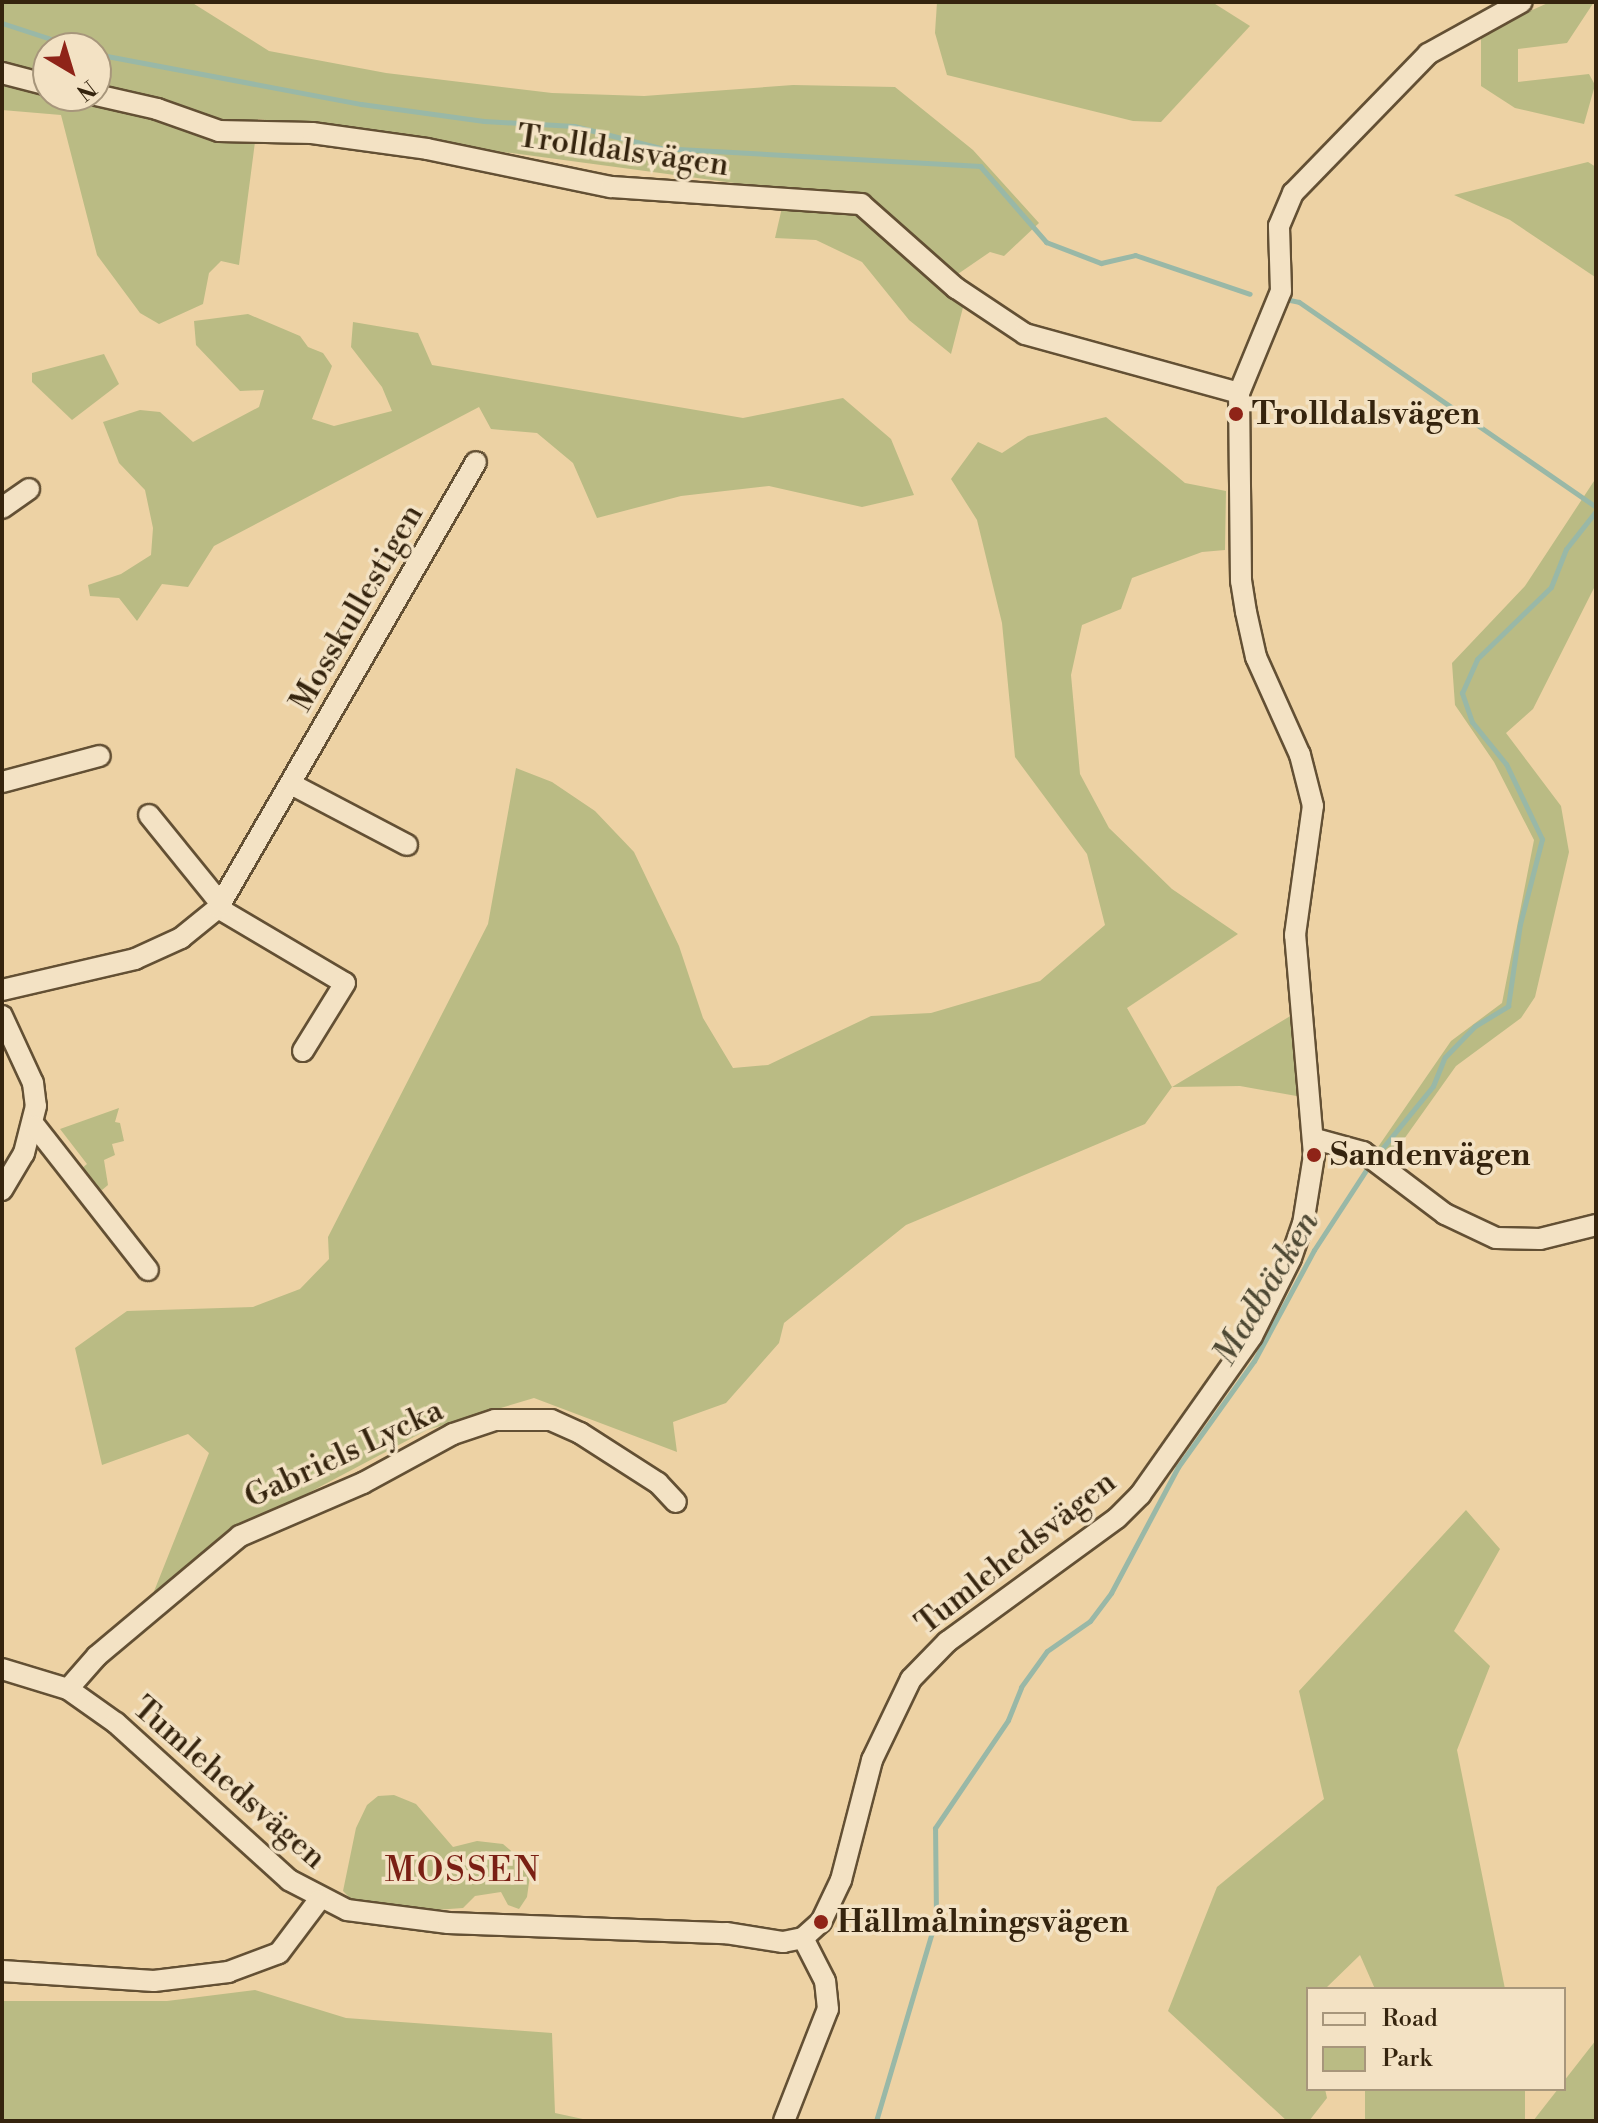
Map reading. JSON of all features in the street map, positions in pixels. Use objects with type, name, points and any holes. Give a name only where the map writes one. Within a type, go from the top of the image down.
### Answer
[{"type":"street","name":"Tumlehedsvägen","points":[[2,1669],[68,1689],[147,1748],[255,1850],[319,1900],[383,1917],[448,1923],[726,1933],[783,1942],[803,1938],[831,1906],[872,1760],[911,1679],[947,1642],[1117,1518],[1140,1495],[1252,1336],[1277,1290],[1303,1224],[1315,1139],[1295,935],[1313,806],[1300,755],[1256,657],[1241,581],[1239,393],[1281,291],[1279,226],[1293,193],[1428,54],[1522,2]]},
{"type":"street","points":[[2,73],[32,81]]},
{"type":"street","name":"Trolldalsvägen","points":[[112,99],[157,109],[219,131],[327,135],[611,187],[861,204],[956,288],[1025,334],[1239,393]]},
{"type":"street","name":"Mosskullestigen","points":[[2,990],[135,959],[181,938],[220,906],[476,462]]},
{"type":"street","points":[[2,508],[29,489]]},
{"type":"street","points":[[2,782],[100,756]]},
{"type":"street","points":[[291,784],[407,845]]},
{"type":"street","points":[[149,815],[220,906],[345,983],[303,1051]]},
{"type":"street","points":[[2,1016],[33,1083],[35,1126],[2,1190]]},
{"type":"street","points":[[35,1126],[148,1270]]},
{"type":"street","points":[[1315,1139],[1370,1157],[1445,1214],[1496,1238],[1540,1239],[1596,1225]]},
{"type":"street","name":"Gabriels Lycka","points":[[68,1689],[97,1656],[240,1536],[363,1483],[453,1434],[495,1420],[551,1420],[580,1433],[658,1483],[676,1502]]},
{"type":"street","points":[[2,1971],[154,1981],[228,1972],[279,1953],[319,1900]]},
{"type":"street","points":[[784,2121],[828,2009],[825,1981],[803,1938]]},
{"type":"green space","points":[[2,2],[191,2],[269,51],[386,73],[552,93],[644,96],[793,85],[895,87],[973,150],[1039,223],[1004,256],[990,252],[955,276],[968,288],[951,354],[909,320],[862,262],[816,240],[775,238],[786,190],[258,119],[239,265],[221,261],[209,273],[203,304],[159,324],[140,313],[97,255],[61,115],[2,110]]},
{"type":"green space","points":[[937,2],[1212,2],[1250,26],[1161,122],[1133,121],[947,75],[935,33]]},
{"type":"green space","points":[[1550,2],[1594,2],[1567,43],[1518,49],[1518,82],[1589,74],[1595,85],[1584,124],[1515,108],[1481,86],[1481,33]]},
{"type":"green space","points":[[1588,162],[1596,167],[1595,277],[1510,220],[1454,195]]},
{"type":"green space","points":[[248,314],[300,336],[308,347],[323,353],[332,366],[312,419],[334,426],[392,411],[382,387],[351,347],[353,322],[418,333],[432,365],[743,418],[843,398],[891,439],[914,495],[862,507],[769,486],[681,496],[597,518],[573,463],[537,433],[491,429],[479,407],[214,546],[188,587],[162,584],[137,621],[119,598],[90,596],[88,585],[121,574],[151,555],[153,528],[145,490],[119,463],[103,422],[140,410],[160,412],[193,442],[259,407],[264,390],[240,391],[196,345],[194,321]]},
{"type":"green space","points":[[104,354],[119,384],[72,420],[32,382],[32,373]]},
{"type":"green space","points":[[1106,417],[1185,483],[1226,491],[1225,550],[1202,552],[1132,578],[1121,609],[1082,625],[1071,675],[1080,774],[1109,828],[1172,889],[1238,934],[1127,1008],[1172,1087],[1145,1124],[906,1225],[784,1323],[779,1343],[726,1403],[673,1422],[677,1452],[534,1398],[427,1430],[242,1528],[149,1604],[209,1453],[188,1434],[102,1465],[75,1348],[127,1311],[253,1307],[300,1289],[329,1259],[328,1237],[488,924],[516,768],[552,782],[595,811],[634,852],[679,946],[703,1018],[733,1068],[768,1065],[871,1016],[931,1013],[1040,981],[1105,925],[1087,854],[1015,757],[1002,623],[977,520],[951,479],[978,442],[1002,453],[1028,436]]},
{"type":"green space","points":[[1596,478],[1596,584],[1533,709],[1506,733],[1561,806],[1569,852],[1535,997],[1521,1018],[1456,1066],[1392,1156],[1378,1147],[1451,1041],[1502,1003],[1534,840],[1494,762],[1455,705],[1452,663],[1525,586]]},
{"type":"green space","points":[[1292,1015],[1302,1097],[1240,1086],[1172,1087]]},
{"type":"green space","points":[[119,1108],[115,1122],[120,1123],[124,1141],[112,1144],[115,1155],[104,1160],[108,1185],[102,1190],[90,1183],[81,1169],[87,1164],[60,1129]]},
{"type":"green space","points":[[1466,1510],[1500,1549],[1454,1631],[1490,1666],[1457,1750],[1505,1987],[1374,1987],[1360,1955],[1327,1987],[1306,1987],[1306,2091],[1325,2091],[1327,2098],[1309,2121],[1287,2121],[1168,2011],[1217,1887],[1324,1799],[1299,1691]]},
{"type":"green space","points":[[394,1795],[416,1804],[453,1847],[477,1841],[503,1844],[531,1868],[527,1897],[519,1909],[508,1905],[501,1892],[475,1896],[463,1908],[421,1911],[353,1901],[343,1891],[356,1828],[367,1805],[378,1796]]},
{"type":"green space","points":[[255,1990],[346,2018],[552,2033],[555,2113],[592,2121],[2,2121],[2,2001],[167,2001]]},
{"type":"green space","points":[[1596,2040],[1596,2121],[1533,2121],[1556,2091],[1566,2091],[1566,2078]]},
{"type":"green space","points":[[1365,2091],[1525,2091],[1525,2121],[1365,2121]]},
{"type":"waterway","points":[[2,23],[32,33]]},
{"type":"waterway","points":[[112,57],[361,104],[484,121],[574,126],[660,148],[980,166],[1046,242],[1101,263],[1135,255],[1250,294]]},
{"type":"waterway","points":[[1285,299],[1299,302],[1596,507]]},
{"type":"waterway","name":"Madbäcken","points":[[1376,1156],[1433,1086],[1445,1057],[1475,1026],[1508,1006],[1520,924],[1542,839],[1506,764],[1472,722],[1462,693],[1477,659],[1551,587],[1566,549],[1596,511]]},
{"type":"waterway","name":"Madbäcken","points":[[876,2121],[936,1918],[935,1828],[1008,1720],[1021,1687],[1047,1651],[1090,1621],[1111,1593],[1178,1467],[1254,1361],[1314,1250],[1370,1164]]},
{"type":"place","name":"Trolldalsvägen","points":[[1236,414]]},
{"type":"place","name":"Sandenvägen","points":[[1314,1155]]},
{"type":"place","name":"Hällmålningsvägen","points":[[821,1922]]},
{"type":"district","name":"MOSSEN","points":[[463,1872]]}]
